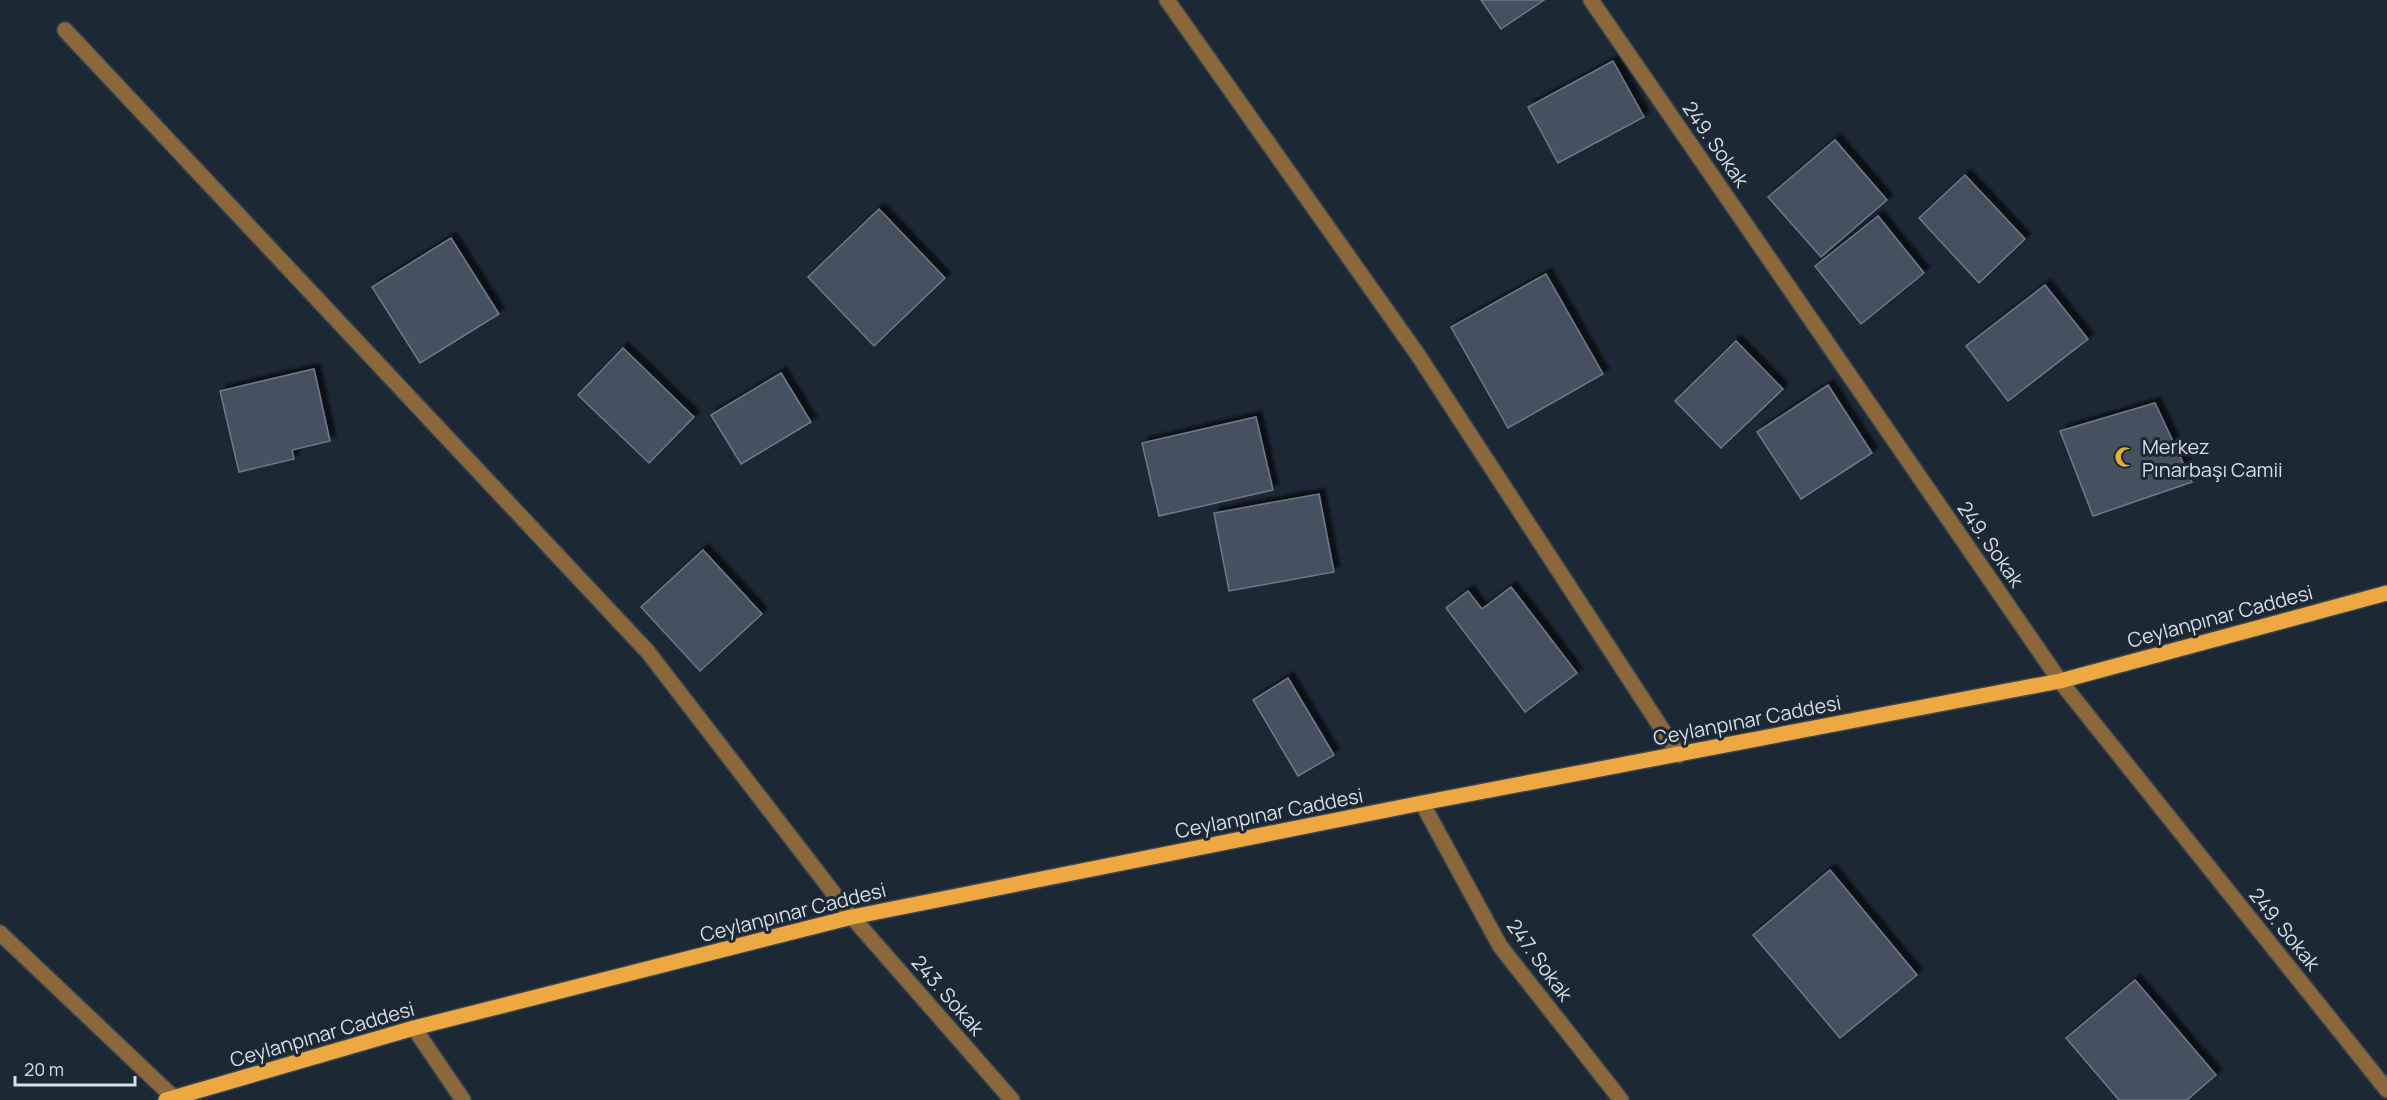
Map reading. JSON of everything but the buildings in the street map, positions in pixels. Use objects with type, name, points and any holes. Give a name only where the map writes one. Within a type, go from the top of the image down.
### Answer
[{"type":"main road","name":"Ceylanpınar Caddesi","points":[[170,1099],[414,1028],[852,917],[1422,803],[2060,681],[2387,594]]},
{"type":"street","points":[[1167,0],[1418,355],[1679,755]]},
{"type":"street","name":"249. Sokak","points":[[1591,0],[2060,681],[2387,1090]]},
{"type":"street","name":"243. Sokak","points":[[65,30],[648,652],[852,917],[1012,1100]]},
{"type":"street","name":"247. Sokak","points":[[1422,803],[1500,946],[1621,1100]]},
{"type":"street","points":[[0,933],[170,1099]]},
{"type":"street","points":[[414,1028],[464,1100]]},
{"type":"place","name":"Merkez Pınarbaşı Camii","points":[[2125,457]]}]
